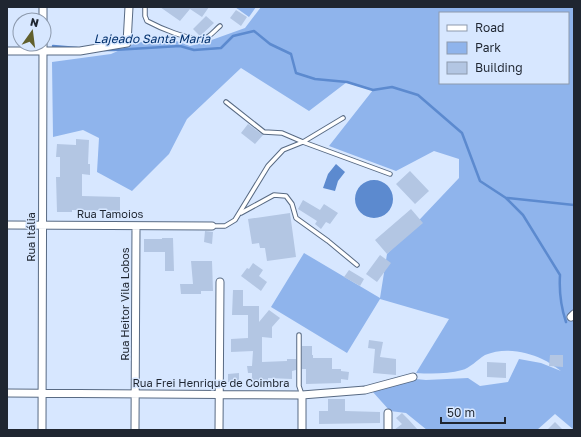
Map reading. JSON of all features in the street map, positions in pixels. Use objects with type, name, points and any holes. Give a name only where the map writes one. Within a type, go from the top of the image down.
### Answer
[{"type":"street","points":[[52,48],[80,51],[127,44],[129,7]]},
{"type":"street","name":"Rua Itália","points":[[42,430],[43,52]]},
{"type":"street","name":"Rua Tamoios","points":[[7,225],[212,226]]},
{"type":"street","name":"Rua Heitor Vila Lobos","points":[[135,430],[136,226]]},
{"type":"street","points":[[219,430],[220,282]]},
{"type":"street","name":"Rua Frei Henrique de Coimbra","points":[[7,393],[302,395],[364,390],[413,377]]},
{"type":"street","points":[[302,395],[302,430]]},
{"type":"street","points":[[388,413],[388,430]]},
{"type":"lane","points":[[145,7],[146,21],[185,37],[203,39],[208,37],[220,26]]},
{"type":"lane","points":[[226,102],[264,132],[282,133],[390,174]]},
{"type":"lane","points":[[212,226],[225,226],[235,220],[268,166],[283,150],[303,142],[343,118]]},
{"type":"lane","points":[[240,213],[274,195],[286,196],[292,204],[296,218],[328,241],[357,265]]},
{"type":"lane","points":[[299,335],[299,386],[302,395]]},
{"type":"green space","points":[[235,7],[256,7],[249,17]]},
{"type":"green space","points":[[261,7],[574,7],[574,311],[568,320],[574,315],[574,430],[555,414],[537,430],[427,430],[406,413],[390,411],[372,391],[415,379],[426,380],[468,378],[480,386],[508,382],[519,359],[541,363],[561,371],[536,356],[522,352],[499,351],[485,355],[468,368],[462,370],[428,374],[416,373],[449,319],[380,299],[347,353],[271,307],[304,253],[380,298],[387,254],[459,178],[459,159],[434,151],[396,171],[329,146],[373,90],[347,82],[309,111],[241,68],[187,119],[169,154],[132,191],[97,172],[99,138],[83,130],[53,137],[52,62],[111,54],[136,43],[168,38],[190,46],[245,28]]},
{"type":"shaded area","points":[[336,164],[345,172],[338,181],[335,191],[323,188],[328,174]]},
{"type":"shaded area","points":[[370,180],[378,180],[388,185],[392,192],[392,206],[388,213],[378,218],[370,218],[360,213],[358,210],[355,203],[355,195],[360,185],[363,183]]},
{"type":"building","points":[[160,7],[209,7],[202,17],[190,9],[180,21]]},
{"type":"building","points":[[236,10],[247,17],[241,26],[230,18]]},
{"type":"building","points":[[206,16],[214,23],[200,36],[193,29]]},
{"type":"building","points":[[248,124],[263,135],[255,144],[241,133]]},
{"type":"building","points":[[76,139],[89,140],[88,164],[90,164],[90,175],[82,174],[82,196],[120,197],[120,211],[72,210],[72,212],[57,212],[56,177],[60,177],[60,157],[56,157],[57,144],[76,145]]},
{"type":"building","points":[[410,171],[429,191],[415,204],[396,184]]},
{"type":"building","points":[[303,200],[320,210],[324,204],[338,213],[330,224],[326,222],[321,229],[315,224],[317,221],[298,209]]},
{"type":"building","points":[[411,209],[423,223],[387,254],[375,240]]},
{"type":"building","points":[[290,213],[296,257],[267,261],[265,248],[260,248],[259,243],[252,244],[248,219]]},
{"type":"building","points":[[205,231],[213,232],[212,244],[204,242]]},
{"type":"building","points":[[173,238],[174,271],[165,271],[165,252],[144,252],[144,239]]},
{"type":"building","points":[[380,255],[391,263],[377,282],[366,274]]},
{"type":"building","points":[[191,261],[212,261],[213,291],[201,291],[201,294],[181,294],[180,284],[193,284]]},
{"type":"building","points":[[253,263],[263,270],[259,276],[267,282],[261,291],[241,276]]},
{"type":"building","points":[[349,270],[364,279],[360,286],[344,277]]},
{"type":"building","points":[[233,290],[243,290],[243,306],[259,306],[259,322],[269,310],[280,318],[272,327],[272,338],[262,337],[262,362],[287,361],[287,359],[296,359],[296,370],[292,371],[292,379],[268,378],[268,382],[252,382],[252,373],[248,373],[247,366],[252,366],[253,351],[231,352],[231,339],[248,338],[248,315],[232,315]]},
{"type":"building","points":[[369,340],[383,342],[380,357],[396,359],[396,375],[373,373],[375,349],[368,348]]},
{"type":"building","points":[[302,346],[312,346],[313,358],[332,358],[332,369],[341,369],[341,371],[349,372],[348,380],[341,379],[341,383],[306,384],[306,369],[302,369]]},
{"type":"building","points":[[550,355],[563,355],[563,367],[549,366]]},
{"type":"building","points":[[487,362],[506,363],[506,378],[487,377]]},
{"type":"building","points":[[239,373],[239,382],[228,382],[228,374]]},
{"type":"building","points":[[328,399],[345,399],[345,411],[380,412],[380,423],[319,424],[319,411],[328,411]]},
{"type":"building","points":[[402,413],[418,430],[394,430],[402,424],[396,418]]},
{"type":"building","points":[[555,422],[563,430],[547,430]]},
{"type":"waterway","name":"Lajeado Santa Maria","points":[[104,50],[180,46],[194,50],[221,48],[233,36],[254,31],[270,44],[291,54],[296,73],[315,79],[347,82],[373,90],[392,87],[418,95],[462,133],[480,181],[506,198],[523,215],[560,275],[561,299],[566,322]]},
{"type":"waterway","name":"Lajeado Santa Maria","points":[[53,46],[77,48]]},
{"type":"waterway","points":[[507,198],[574,205]]}]
